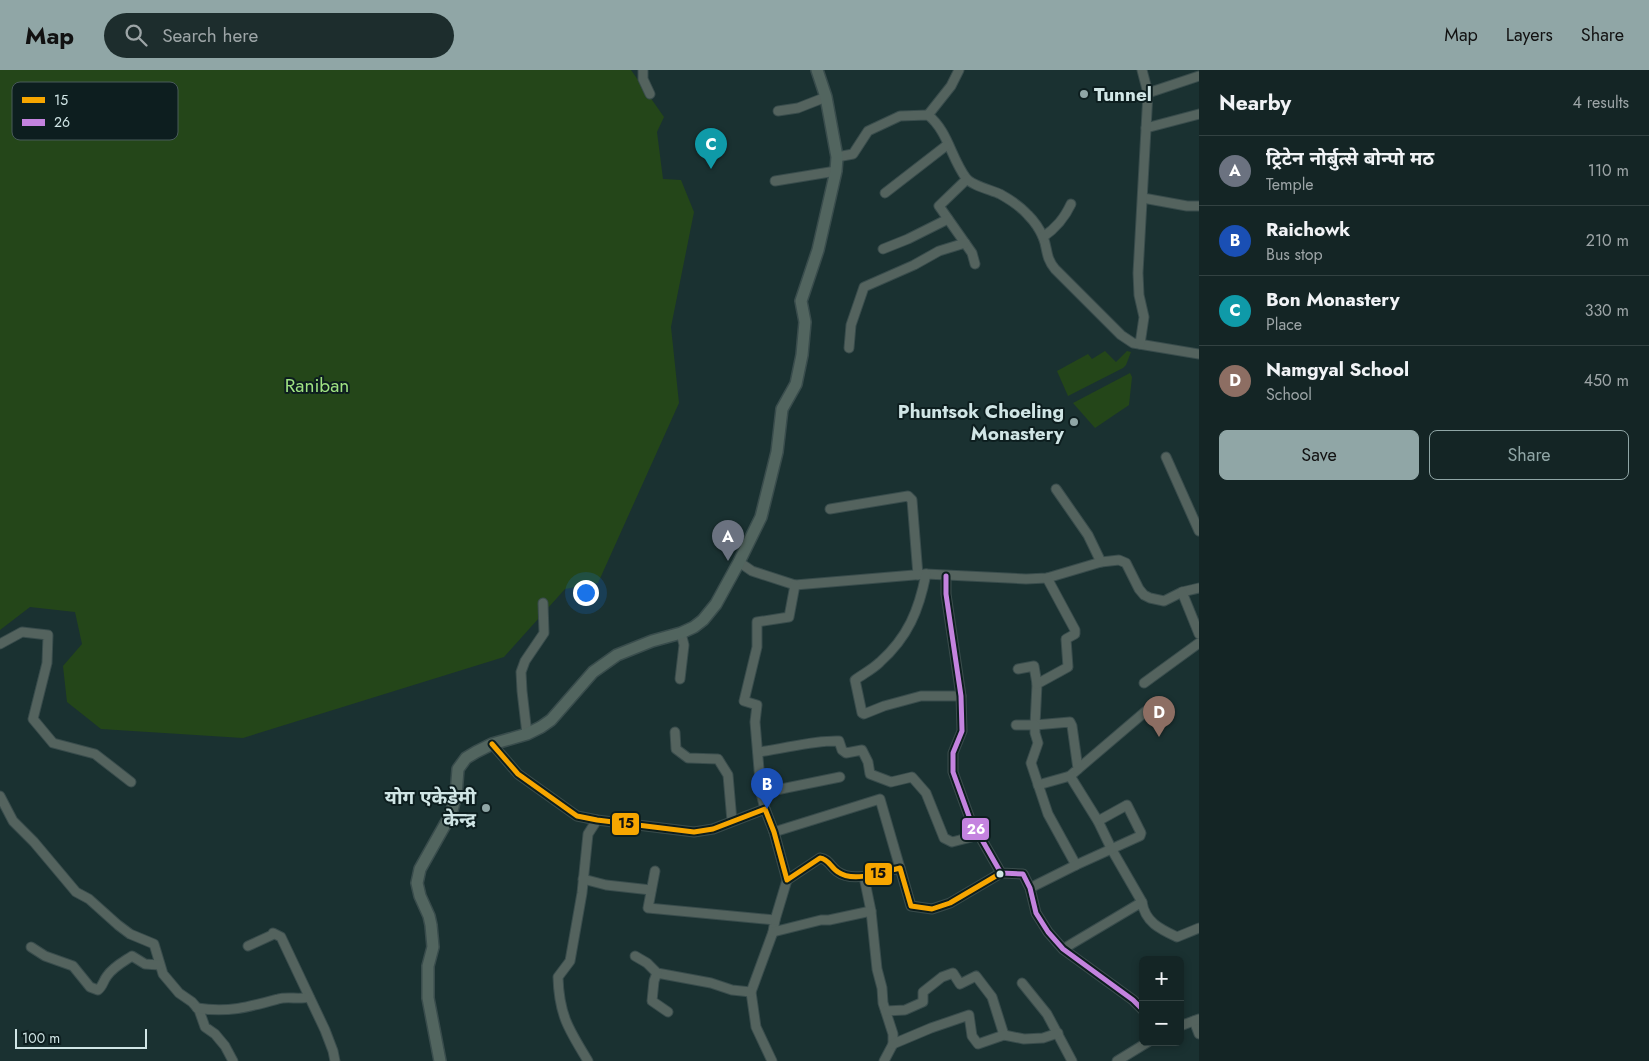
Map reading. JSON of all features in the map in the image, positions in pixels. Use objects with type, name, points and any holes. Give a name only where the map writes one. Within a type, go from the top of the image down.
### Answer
[{"type":"street","points":[[643,70],[643,79],[650,94]]},
{"type":"street","points":[[440,1061],[428,998],[428,966],[433,947],[429,916],[420,896],[417,883],[420,869],[451,814],[456,795],[458,769],[471,755],[492,744],[541,728],[551,720],[593,672],[617,655],[652,640],[681,633],[694,627],[710,612],[739,562],[760,517],[777,452],[782,409],[796,384],[802,355],[805,322],[801,301],[818,250],[836,171],[837,157],[826,97],[817,70]]},
{"type":"street","points":[[928,116],[951,86],[959,70]]},
{"type":"street","points":[[1140,344],[1144,317],[1138,295],[1138,273],[1148,93],[1142,70]]},
{"type":"street","points":[[1148,93],[1199,76]]},
{"type":"street","points":[[778,111],[798,108],[826,97]]},
{"type":"street","points":[[1146,128],[1199,114]]},
{"type":"street","points":[[837,157],[853,154],[868,131],[900,116],[928,116],[936,122],[943,132],[947,145],[967,180],[1001,195],[1029,215],[1043,237],[1046,252],[1055,269],[1121,335],[1133,343],[1199,354]]},
{"type":"street","points":[[885,193],[947,145]]},
{"type":"street","points":[[775,181],[836,171]]},
{"type":"street","points":[[967,180],[939,206],[972,253],[976,264]]},
{"type":"street","points":[[1143,198],[1187,206],[1199,206]]},
{"type":"street","points":[[1043,237],[1056,228],[1066,216],[1071,204]]},
{"type":"street","points":[[883,249],[948,219]]},
{"type":"street","points":[[849,348],[851,325],[864,287],[914,265],[939,251],[965,243]]},
{"type":"street","points":[[1166,457],[1199,530]]},
{"type":"street","points":[[1056,488],[1088,535],[1101,562]]},
{"type":"street","points":[[830,509],[908,496],[912,500],[922,575],[921,600],[902,640],[880,663],[855,680],[862,713],[864,714],[884,706],[921,696],[961,696]]},
{"type":"street","points":[[739,562],[752,571],[795,584],[922,575],[1026,579],[1047,578],[1101,562],[1123,560],[1139,589],[1150,598],[1164,601],[1182,592],[1199,588]]},
{"type":"street","points":[[946,576],[946,594],[961,696],[962,731],[953,753],[952,772],[970,819],[1002,873]]},
{"type":"street","points":[[1038,684],[1068,667],[1066,639],[1075,634],[1075,630],[1047,578]]},
{"type":"street","points":[[768,1059],[756,1027],[751,992],[773,932],[786,880],[774,832],[761,793],[755,722],[757,705],[744,701],[757,647],[757,622],[789,617],[795,584]]},
{"type":"street","points":[[1182,592],[1199,634]]},
{"type":"street","points":[[527,734],[521,672],[525,661],[544,633],[543,603]]},
{"type":"street","points":[[0,644],[22,632],[48,635],[47,663],[33,719],[53,743],[95,754],[131,782]]},
{"type":"street","points":[[680,679],[684,645],[681,633]]},
{"type":"street","points":[[1144,684],[1199,642]]},
{"type":"street","points":[[1018,669],[1034,666],[1038,684],[1035,726],[1038,743],[1031,763],[1048,814],[1076,865]]},
{"type":"street","points":[[1038,785],[1070,776],[1146,711]]},
{"type":"street","points":[[1016,725],[1035,726],[1070,722],[1078,768]]},
{"type":"street","points":[[675,732],[676,749],[688,758],[718,759],[728,775],[732,821]]},
{"type":"street","points":[[758,752],[821,740],[839,741],[842,750],[846,753],[862,750],[868,762],[870,774],[892,782],[912,777],[926,794],[944,838],[952,842],[979,835]]},
{"type":"street","points":[[492,744],[518,774],[577,816],[694,832],[713,829],[765,809]]},
{"type":"street","points":[[1070,776],[1098,821],[1112,850],[1142,902],[1143,911],[1148,920],[1176,937],[1199,928]]},
{"type":"street","points":[[761,793],[840,777]]},
{"type":"street","points":[[0,796],[12,821],[34,842],[76,892],[89,899],[130,934],[154,944],[163,974],[179,993],[197,1008],[205,1027],[215,1034],[226,1046],[233,1061]]},
{"type":"street","points":[[774,832],[880,799],[911,906],[932,909],[950,903],[1002,873],[1023,874],[1030,888],[1036,913],[1048,932],[1063,949],[1139,1006]]},
{"type":"street","points":[[1030,888],[1076,865],[1112,850],[1140,836],[1141,833],[1127,805],[1098,821]]},
{"type":"street","points":[[588,1061],[565,1020],[558,998],[558,977],[570,961],[584,879],[588,834],[597,820]]},
{"type":"street","points":[[786,880],[820,858],[826,860],[843,876],[864,877],[900,868]]},
{"type":"street","points":[[655,871],[648,908],[775,920]]},
{"type":"street","points":[[864,877],[871,911],[877,969],[894,1044]]},
{"type":"street","points":[[584,879],[606,885],[651,890]]},
{"type":"street","points":[[1063,949],[1142,902]]},
{"type":"street","points":[[773,932],[821,920],[871,911]]},
{"type":"street","points":[[248,946],[273,933],[281,937],[333,1051],[335,1061]]},
{"type":"street","points":[[31,947],[45,956],[73,966],[90,987],[98,990],[115,967],[132,956],[145,964],[159,965]]},
{"type":"street","points":[[635,956],[647,963],[657,973],[712,983],[732,990],[751,992]]},
{"type":"street","points":[[657,973],[652,1000],[668,1012]]},
{"type":"street","points":[[886,1011],[905,1010],[924,1002],[923,992],[942,977],[954,973],[960,984],[976,976],[992,997],[1004,1035]]},
{"type":"street","points":[[1022,983],[1047,1014],[1072,1061]]},
{"type":"street","points":[[197,1008],[238,1009],[287,997],[303,999],[309,997]]},
{"type":"street","points":[[884,1061],[894,1044],[931,1028],[969,1015],[972,1036],[978,1044],[1004,1035],[1024,1039],[1042,1038],[1058,1033]]},
{"type":"street","points":[[1184,1024],[1196,1020],[1199,1034]]},
{"type":"street","points":[[1116,1061],[1141,1046]]},
{"type":"green space","name":"Raniban","points":[[0,70],[631,70],[664,117],[657,132],[663,179],[681,180],[694,212],[671,327],[679,403],[598,583],[565,589],[504,657],[243,738],[101,729],[67,702],[63,666],[82,644],[75,612],[30,607],[0,630]]},
{"type":"green space","points":[[1105,351],[1116,362],[1127,351],[1131,352],[1123,368],[1068,396],[1057,371],[1088,354],[1092,359]]},
{"type":"green space","points":[[1130,373],[1132,377],[1129,405],[1095,428],[1073,403]]},
{"type":"transit line","name":"26","points":[[946,576],[946,594],[961,696],[962,731],[953,753],[953,772],[970,819],[1001,873],[1023,874],[1030,888],[1036,913],[1048,932],[1063,949],[1139,1006]]},
{"type":"transit line","name":"15","points":[[492,744],[518,774],[577,816],[694,832],[713,829],[765,809],[774,832],[787,880],[820,858],[826,860],[838,872],[852,877],[868,876],[900,868],[911,906],[932,909],[950,903],[1001,873]]},
{"type":"place","name":"Tunnel","points":[[1084,94]]},
{"type":"place","name":"Bon Monastery","points":[[711,169]]},
{"type":"place","name":"Phuntsok Choeling Monastery","points":[[1074,422]]},
{"type":"place","name":"ट्रिटेन नोर्बुत्से बोन्पो मठ","points":[[728,561]]},
{"type":"place","name":"Namgyal School","points":[[1159,737]]},
{"type":"place","name":"योग एकेडेमी केन्द्र","points":[[486,808]]},
{"type":"place","name":"Raichowk","points":[[767,809]]}]
